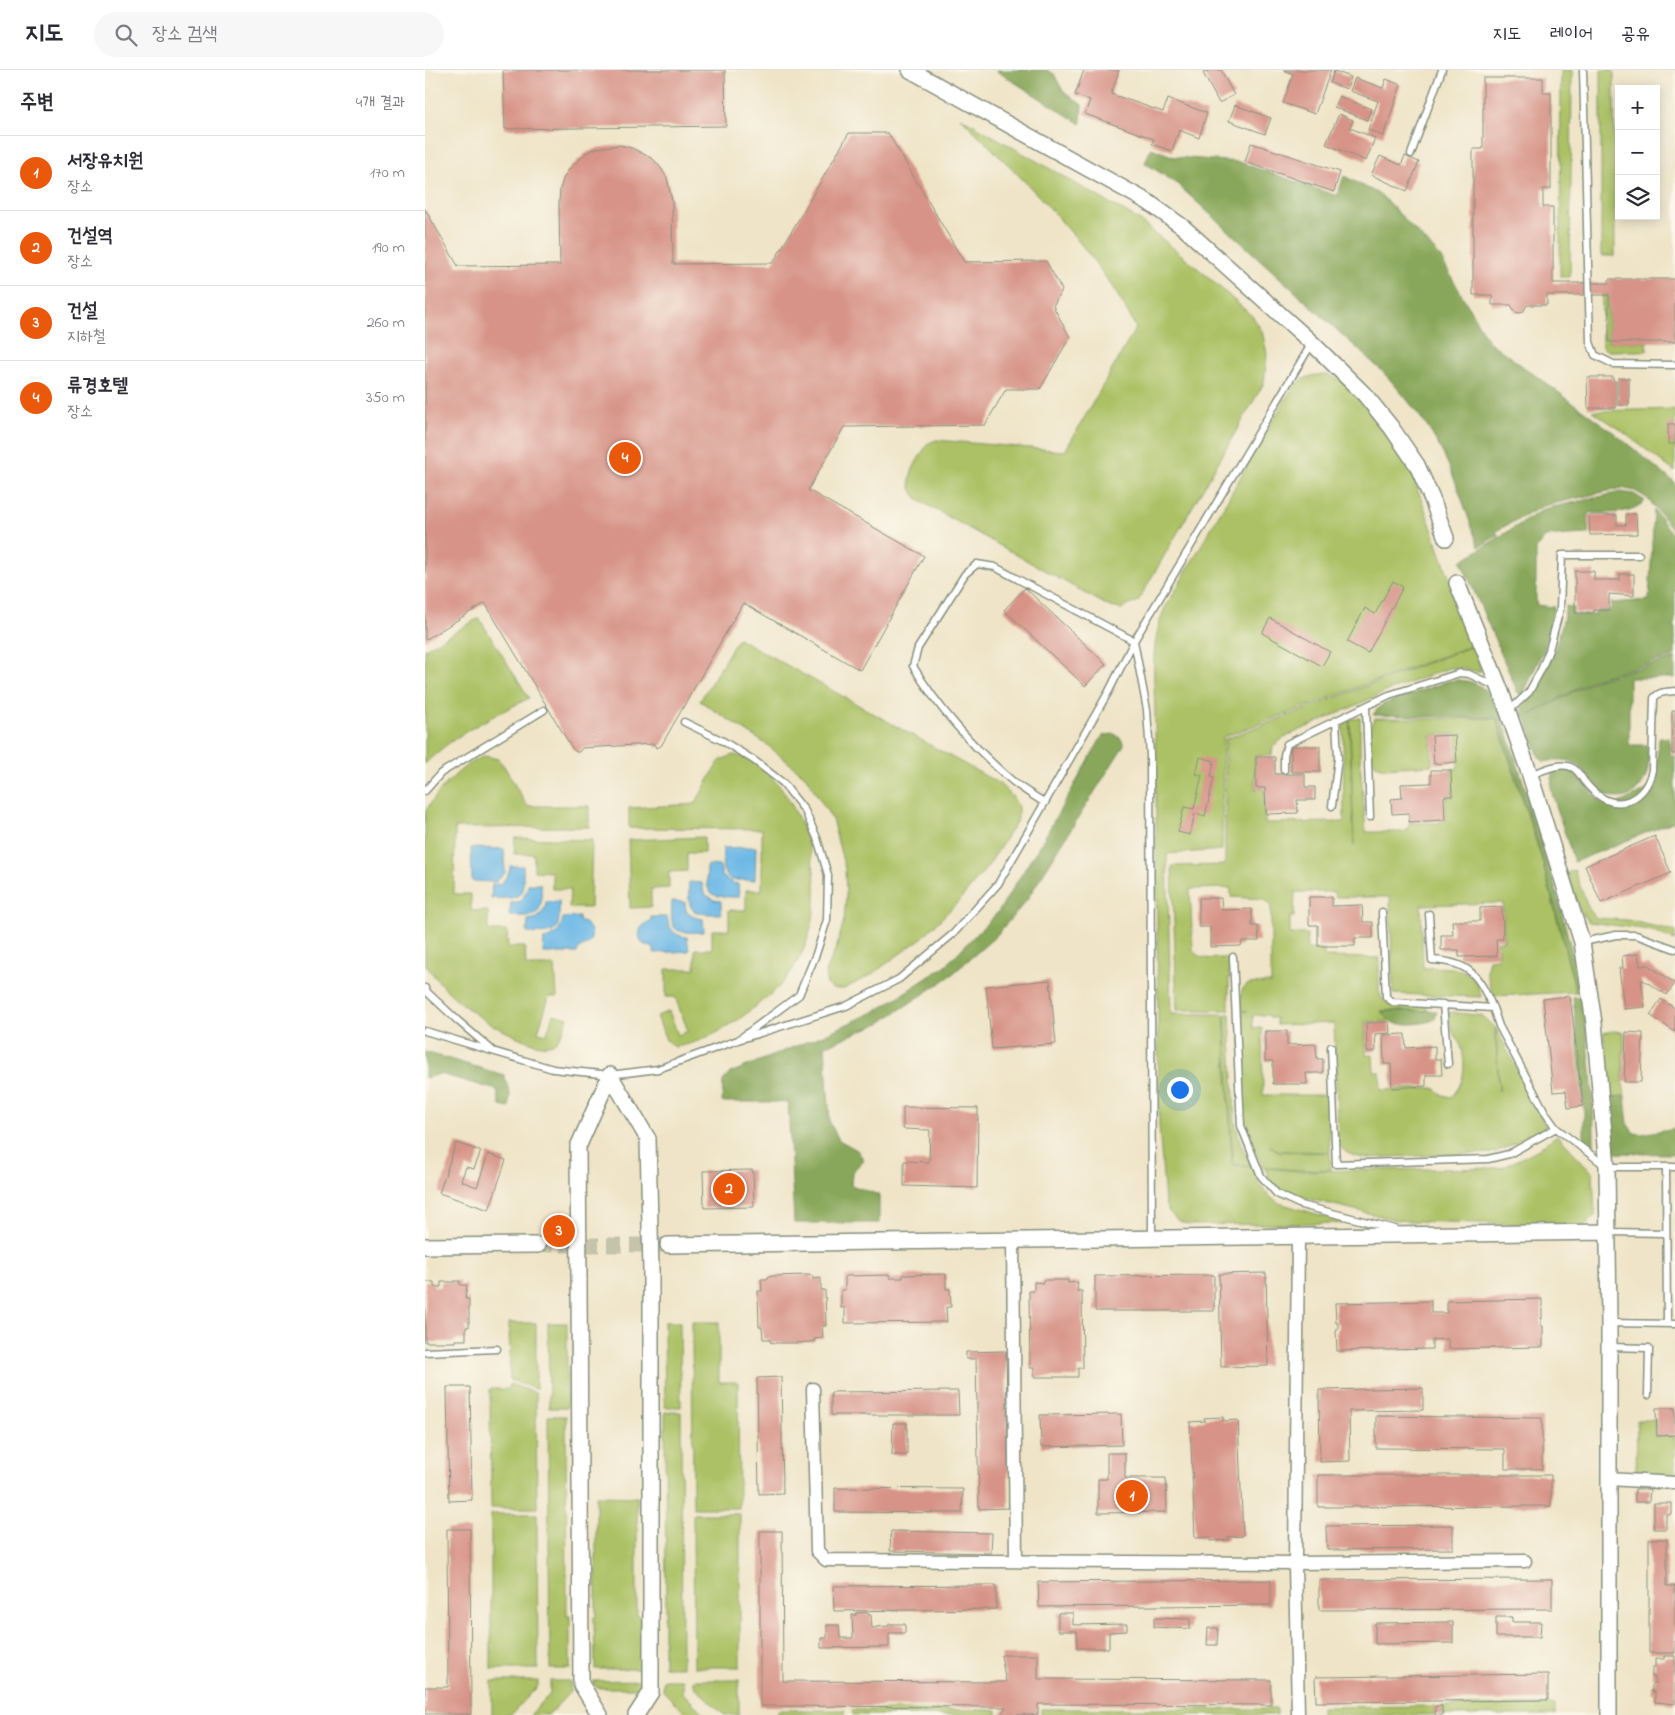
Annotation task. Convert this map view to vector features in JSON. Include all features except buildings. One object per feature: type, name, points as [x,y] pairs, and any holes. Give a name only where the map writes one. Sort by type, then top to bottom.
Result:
[{"type":"street","points":[[910,70],[1148,202],[1183,226],[1312,342],[1365,395],[1391,427],[1417,465],[1433,499],[1446,538]]},
{"type":"street","points":[[1457,583],[1500,689],[1531,775],[1582,942],[1594,1023],[1607,1167],[1609,1715]]},
{"type":"street","points":[[610,1075],[647,1139],[651,1271],[651,1692],[636,1715]]},
{"type":"street","points":[[600,1715],[581,1684],[578,1147],[610,1075]]},
{"type":"street","points":[[668,1245],[1608,1232]]},
{"type":"street","points":[[1298,1715],[1295,1563],[1299,1236]]},
{"type":"street","points":[[1013,1240],[1016,1561]]},
{"type":"street","points":[[425,1246],[538,1245]]},
{"type":"street","points":[[813,1389],[817,1551],[826,1560],[1295,1563],[1525,1561]]},
{"type":"street","points":[[1609,1479],[1675,1483]]},
{"type":"lane","points":[[1411,154],[1442,70]]},
{"type":"lane","points":[[1583,70],[1590,342],[1595,356],[1613,364],[1675,365]]},
{"type":"lane","points":[[425,1031],[553,1069],[610,1075],[658,1069],[738,1040],[846,1006],[899,979],[953,934],[999,884],[1109,691],[1134,641],[1312,342]]},
{"type":"lane","points":[[1508,712],[1523,700],[1529,692],[1549,650],[1560,609],[1562,555],[1639,555]]},
{"type":"lane","points":[[1045,803],[1011,780],[966,736],[913,666],[918,648],[965,574],[977,564],[995,567],[1134,641]]},
{"type":"lane","points":[[1134,641],[1147,710],[1150,755],[1152,1238]]},
{"type":"lane","points":[[1285,770],[1284,755],[1287,744],[1389,696],[1460,674],[1469,674],[1500,689]]},
{"type":"lane","points":[[1531,775],[1562,765],[1570,766],[1575,769],[1598,795],[1607,800],[1616,802],[1632,799],[1645,788],[1652,770],[1654,698],[1657,694],[1663,692],[1675,692]]},
{"type":"lane","points":[[1366,707],[1370,817]]},
{"type":"lane","points":[[425,791],[441,773],[544,710]]},
{"type":"lane","points":[[1332,806],[1338,758],[1336,721]]},
{"type":"lane","points":[[684,722],[723,741],[755,760],[783,783],[805,811],[817,838],[828,875],[827,920],[816,954],[799,995],[738,1040]]},
{"type":"lane","points":[[1382,912],[1386,997],[1393,1002],[1493,1008]]},
{"type":"lane","points":[[1429,914],[1433,960],[1446,960],[1459,964],[1475,974],[1546,1114],[1556,1128],[1607,1167],[1675,1167]]},
{"type":"lane","points":[[1582,942],[1616,935],[1636,936],[1675,949]]},
{"type":"lane","points":[[1233,957],[1241,1126],[1261,1176],[1277,1194],[1301,1205],[1418,1235]]},
{"type":"lane","points":[[425,988],[457,1020],[494,1052]]},
{"type":"lane","points":[[1443,1004],[1448,1064]]},
{"type":"lane","points":[[1331,1047],[1336,1164],[1488,1159],[1509,1154],[1556,1128]]},
{"type":"lane","points":[[1665,1167],[1667,1324]]},
{"type":"lane","points":[[1608,1232],[1665,1233]]},
{"type":"lane","points":[[1609,1323],[1675,1324]]},
{"type":"lane","points":[[1608,1347],[1649,1348],[1648,1395]]},
{"type":"lane","points":[[425,1352],[497,1349]]},
{"type":"green space","points":[[995,70],[1047,70],[1054,74],[1063,91],[1082,105],[1081,124]]},
{"type":"green space","points":[[1561,70],[1572,70],[1570,277],[1560,277]]},
{"type":"green space","points":[[1601,70],[1613,70],[1614,73],[1615,256],[1601,256]]},
{"type":"green space","points":[[960,117],[1139,220],[1253,317],[1262,331],[1267,354],[1264,383],[1138,601],[1121,609],[1110,607],[920,501],[911,487],[911,473],[914,466],[927,444],[936,440],[1065,451],[1136,328],[1095,262],[1059,218]]},
{"type":"green space","points":[[1151,148],[1175,157],[1239,162],[1337,196],[1344,176],[1381,195],[1439,255],[1488,341],[1613,432],[1675,483],[1675,532],[1647,498],[1635,491],[1621,488],[1543,506],[1496,531],[1498,535],[1479,547],[1445,458],[1427,426],[1406,398],[1383,372],[1176,183],[1145,163]]},
{"type":"green space","points":[[1602,295],[1608,295],[1608,342],[1647,342],[1647,351],[1608,351],[1602,347]]},
{"type":"green space","points":[[1317,375],[1328,375],[1339,379],[1361,399],[1410,467],[1473,645],[1223,737],[1222,850],[1167,854],[1171,1014],[1224,1014],[1232,1165],[1251,1167],[1265,1192],[1279,1203],[1342,1223],[1189,1225],[1174,1217],[1165,1203],[1159,1125],[1155,648],[1164,610],[1286,398],[1299,382]]},
{"type":"green space","points":[[1675,409],[1675,472],[1618,428],[1592,411]]},
{"type":"green space","points":[[1621,492],[1634,494],[1645,501],[1639,506],[1625,511],[1588,513],[1588,534],[1549,536],[1544,538],[1536,549],[1536,605],[1554,607],[1544,649],[1525,690],[1522,695],[1518,693],[1461,561],[1544,509]]},
{"type":"green space","points":[[1654,510],[1675,537],[1675,656],[1594,679],[1530,715],[1595,680],[1675,658],[1675,678],[1629,678],[1629,745],[1647,745],[1648,768],[1645,779],[1638,789],[1626,797],[1619,798],[1600,791],[1589,780],[1580,766],[1571,761],[1556,760],[1544,762],[1539,757],[1522,708],[1545,673],[1560,634],[1566,606],[1573,608],[1573,615],[1595,615],[1596,611],[1611,611],[1611,603],[1649,600]]},
{"type":"green space","points":[[479,618],[529,698],[487,719],[461,735],[436,753],[425,764],[425,649]]},
{"type":"green space","points":[[738,638],[1000,784],[1012,796],[1018,806],[1018,819],[988,866],[959,901],[923,937],[871,975],[844,989],[833,989],[827,985],[825,972],[837,946],[844,920],[846,897],[845,869],[832,819],[806,777],[766,744],[700,701]]},
{"type":"green space","points":[[1473,646],[1481,670],[1479,672],[1463,668],[1449,668],[1388,691],[1287,736],[1273,746],[1272,755],[1255,756],[1255,789],[1264,789],[1265,823],[1344,822],[1343,726],[1349,718],[1354,846],[1350,719],[1360,718],[1360,761],[1366,832],[1404,832],[1408,828],[1409,823],[1439,823],[1446,821],[1446,798],[1453,797],[1452,769],[1458,768],[1457,734],[1431,735],[1432,765],[1384,768],[1376,765],[1371,758],[1370,727],[1375,718],[1496,719],[1541,857],[1576,992],[1493,996],[1487,968],[1489,959],[1498,958],[1498,941],[1504,940],[1503,903],[1421,905],[1423,968],[1451,968],[1467,973],[1478,986],[1481,997],[1393,994],[1390,897],[1335,897],[1334,892],[1295,892],[1294,917],[1290,917],[1290,934],[1307,934],[1307,949],[1324,950],[1324,957],[1379,958],[1379,992],[1384,1001],[1394,1005],[1427,1006],[1427,1011],[1381,1011],[1391,1021],[1365,1022],[1366,1055],[1373,1055],[1374,1072],[1380,1072],[1381,1090],[1434,1088],[1443,1095],[1451,1097],[1459,1087],[1464,1063],[1462,1048],[1453,1031],[1448,1014],[1450,1012],[1483,1016],[1495,1027],[1499,1091],[1496,1028],[1546,1127],[1492,1153],[1362,1158],[1351,1154],[1344,1151],[1338,1141],[1334,1023],[1277,1025],[1276,1018],[1270,1018],[1269,1015],[1253,1015],[1253,1028],[1262,1028],[1263,1095],[1328,1095],[1330,1152],[1278,1151],[1330,1153],[1331,1169],[1299,1170],[1263,1167],[1244,1126],[1240,1014],[1243,1014],[1243,1011],[1247,1011],[1241,1010],[1241,993],[1249,984],[1271,983],[1271,905],[1263,899],[1231,897],[1231,888],[1190,889],[1193,950],[1200,957],[1229,958],[1229,1010],[1177,1010],[1172,866],[1225,865],[1225,739]]},
{"type":"green space","points":[[1457,680],[1475,684],[1488,692],[1497,706],[1504,723],[1547,856],[1579,979],[1580,992],[1576,992],[1542,857],[1497,718],[1373,715],[1384,704],[1448,681]]},
{"type":"green space","points":[[1115,734],[1124,745],[1026,901],[996,936],[949,977],[880,1023],[825,1046],[830,1123],[839,1140],[857,1150],[864,1160],[852,1172],[851,1185],[879,1195],[879,1223],[794,1223],[788,1102],[722,1102],[723,1081],[730,1073],[878,1010],[945,966],[998,912],[1043,840],[1103,735]]},
{"type":"green space","points":[[1669,737],[1670,755],[1675,756],[1675,821],[1574,862],[1551,790],[1552,773],[1565,769],[1570,770],[1575,773],[1597,798],[1615,805],[1647,790],[1652,783],[1656,770],[1659,738]]},
{"type":"green space","points":[[733,755],[749,760],[771,777],[791,803],[798,817],[810,850],[814,868],[815,906],[812,924],[799,960],[776,990],[726,1028],[706,1038],[675,1047],[666,1040],[657,1016],[669,1011],[678,1035],[688,1031],[675,997],[666,997],[666,969],[695,969],[695,949],[712,949],[712,930],[729,930],[729,910],[746,910],[746,890],[762,890],[762,829],[629,828],[629,808],[695,804],[718,763]]},
{"type":"green space","points":[[486,756],[498,759],[504,766],[527,806],[589,806],[589,827],[455,828],[454,894],[471,894],[471,911],[488,911],[488,931],[507,931],[508,947],[525,947],[526,966],[555,966],[557,997],[549,997],[538,1032],[547,1034],[553,1014],[568,1018],[558,1040],[548,1045],[522,1039],[481,1017],[456,999],[434,976],[425,963],[425,812],[451,779],[468,764]]},
{"type":"green space","points":[[704,837],[704,853],[687,853],[687,871],[669,872],[669,888],[651,889],[651,907],[630,908],[628,840]]},
{"type":"green space","points":[[515,838],[592,840],[590,908],[569,908],[570,889],[552,889],[552,872],[534,871],[534,854],[514,854]]},
{"type":"green space","points":[[1574,870],[1589,909],[1596,918],[1627,920],[1675,931],[1675,940],[1650,930],[1589,922],[1581,912],[1567,873]]},
{"type":"green space","points":[[1581,996],[1591,1071],[1594,1146],[1590,1146],[1584,1140],[1584,1106],[1573,997]]},
{"type":"green space","points":[[1381,1011],[1437,1011],[1435,1019],[1432,1021],[1407,1024],[1392,1022]]},
{"type":"green space","points":[[1225,1014],[1230,1014],[1235,1122],[1240,1141],[1250,1165],[1233,1164]]},
{"type":"green space","points":[[1613,1031],[1624,1032],[1623,1083],[1625,1096],[1612,1097],[1603,1033]]},
{"type":"green space","points":[[425,1052],[504,1075],[510,1094],[509,1108],[500,1106],[497,1090],[440,1074],[425,1078]]},
{"type":"green space","points":[[1625,1096],[1628,1125],[1634,1133],[1642,1134],[1675,1128],[1675,1154],[1615,1153],[1612,1097]]},
{"type":"green space","points":[[1557,1135],[1593,1173],[1595,1216],[1584,1226],[1397,1220],[1288,1194],[1273,1184],[1265,1168],[1298,1171],[1501,1168],[1537,1150]]},
{"type":"green space","points":[[664,1322],[680,1322],[681,1407],[665,1407]]},
{"type":"green space","points":[[692,1322],[719,1322],[719,1382],[738,1382],[739,1508],[693,1508]]},
{"type":"green space","points":[[509,1323],[536,1323],[536,1389],[510,1380]]},
{"type":"green space","points":[[548,1323],[567,1323],[567,1408],[549,1408]]},
{"type":"green space","points":[[510,1384],[536,1393],[537,1508],[491,1508],[490,1389],[509,1389]]},
{"type":"green space","points":[[665,1412],[681,1412],[682,1667],[664,1667],[664,1616],[666,1615]]},
{"type":"green space","points":[[548,1416],[566,1416],[567,1616],[570,1616],[570,1669],[550,1669]]},
{"type":"green space","points":[[1637,1420],[1655,1420],[1655,1436],[1675,1437],[1675,1476],[1636,1473]]},
{"type":"green space","points":[[596,1496],[637,1497],[637,1616],[640,1616],[641,1669],[595,1669]]},
{"type":"green space","points":[[491,1514],[537,1514],[538,1669],[491,1669]]},
{"type":"green space","points":[[693,1514],[740,1514],[740,1667],[694,1667]]},
{"type":"green space","points":[[641,1680],[636,1688],[597,1688],[593,1683],[593,1681]]},
{"type":"green space","points":[[663,1680],[683,1680],[683,1693],[705,1715],[687,1715],[663,1691]]},
{"type":"green space","points":[[694,1680],[739,1680],[739,1715],[724,1715],[694,1686]]},
{"type":"green space","points":[[492,1681],[538,1681],[538,1686],[511,1715],[492,1715]]},
{"type":"green space","points":[[550,1681],[570,1681],[570,1692],[548,1715],[530,1715],[550,1694]]},
{"type":"green space","points":[[1555,1705],[1555,1715],[1442,1715],[1442,1706]]},
{"type":"green space","points":[[1435,1706],[1435,1715],[1321,1715],[1321,1707]]},
{"type":"green space","points":[[1041,1709],[1277,1709],[1277,1715],[1041,1715]]},
{"type":"green space","points":[[778,1710],[845,1710],[845,1715],[778,1715]]},
{"type":"green space","points":[[852,1710],[997,1710],[997,1715],[853,1715]]},
{"type":"water","points":[[756,847],[755,880],[731,880],[723,869],[723,848]]},
{"type":"water","points":[[471,848],[504,849],[505,873],[495,882],[472,881]]},
{"type":"water","points":[[707,865],[720,866],[722,876],[732,883],[738,884],[739,897],[721,896],[711,893],[707,884]]},
{"type":"water","points":[[510,866],[523,866],[522,890],[515,897],[491,898],[492,885],[502,883],[509,873]]},
{"type":"water","points":[[689,882],[702,883],[704,893],[714,900],[721,901],[721,914],[703,914],[693,910],[689,901]]},
{"type":"water","points":[[528,884],[541,884],[540,908],[537,912],[528,916],[509,916],[511,903],[520,901],[527,891]]},
{"type":"water","points":[[559,901],[559,919],[555,929],[546,933],[527,933],[528,920],[538,918],[545,908],[546,902]]},
{"type":"water","points":[[672,901],[685,902],[686,911],[697,918],[703,919],[704,932],[686,932],[676,929],[672,919]]},
{"type":"water","points":[[579,917],[579,921],[583,922],[591,930],[588,944],[578,949],[577,953],[543,953],[544,939],[557,932],[563,918]]},
{"type":"water","points":[[651,917],[667,917],[669,925],[675,933],[687,937],[689,951],[654,953],[654,948],[643,944],[639,934],[641,928],[651,921]]},
{"type":"tunnel","points":[[538,1245],[668,1245]]},
{"type":"place","name":"류경호텔","points":[[625,458]]},
{"type":"place","name":"건설역","points":[[729,1189]]},
{"type":"place","name":"건설","points":[[559,1231]]},
{"type":"place","name":"서장유치원","points":[[1132,1496]]}]
